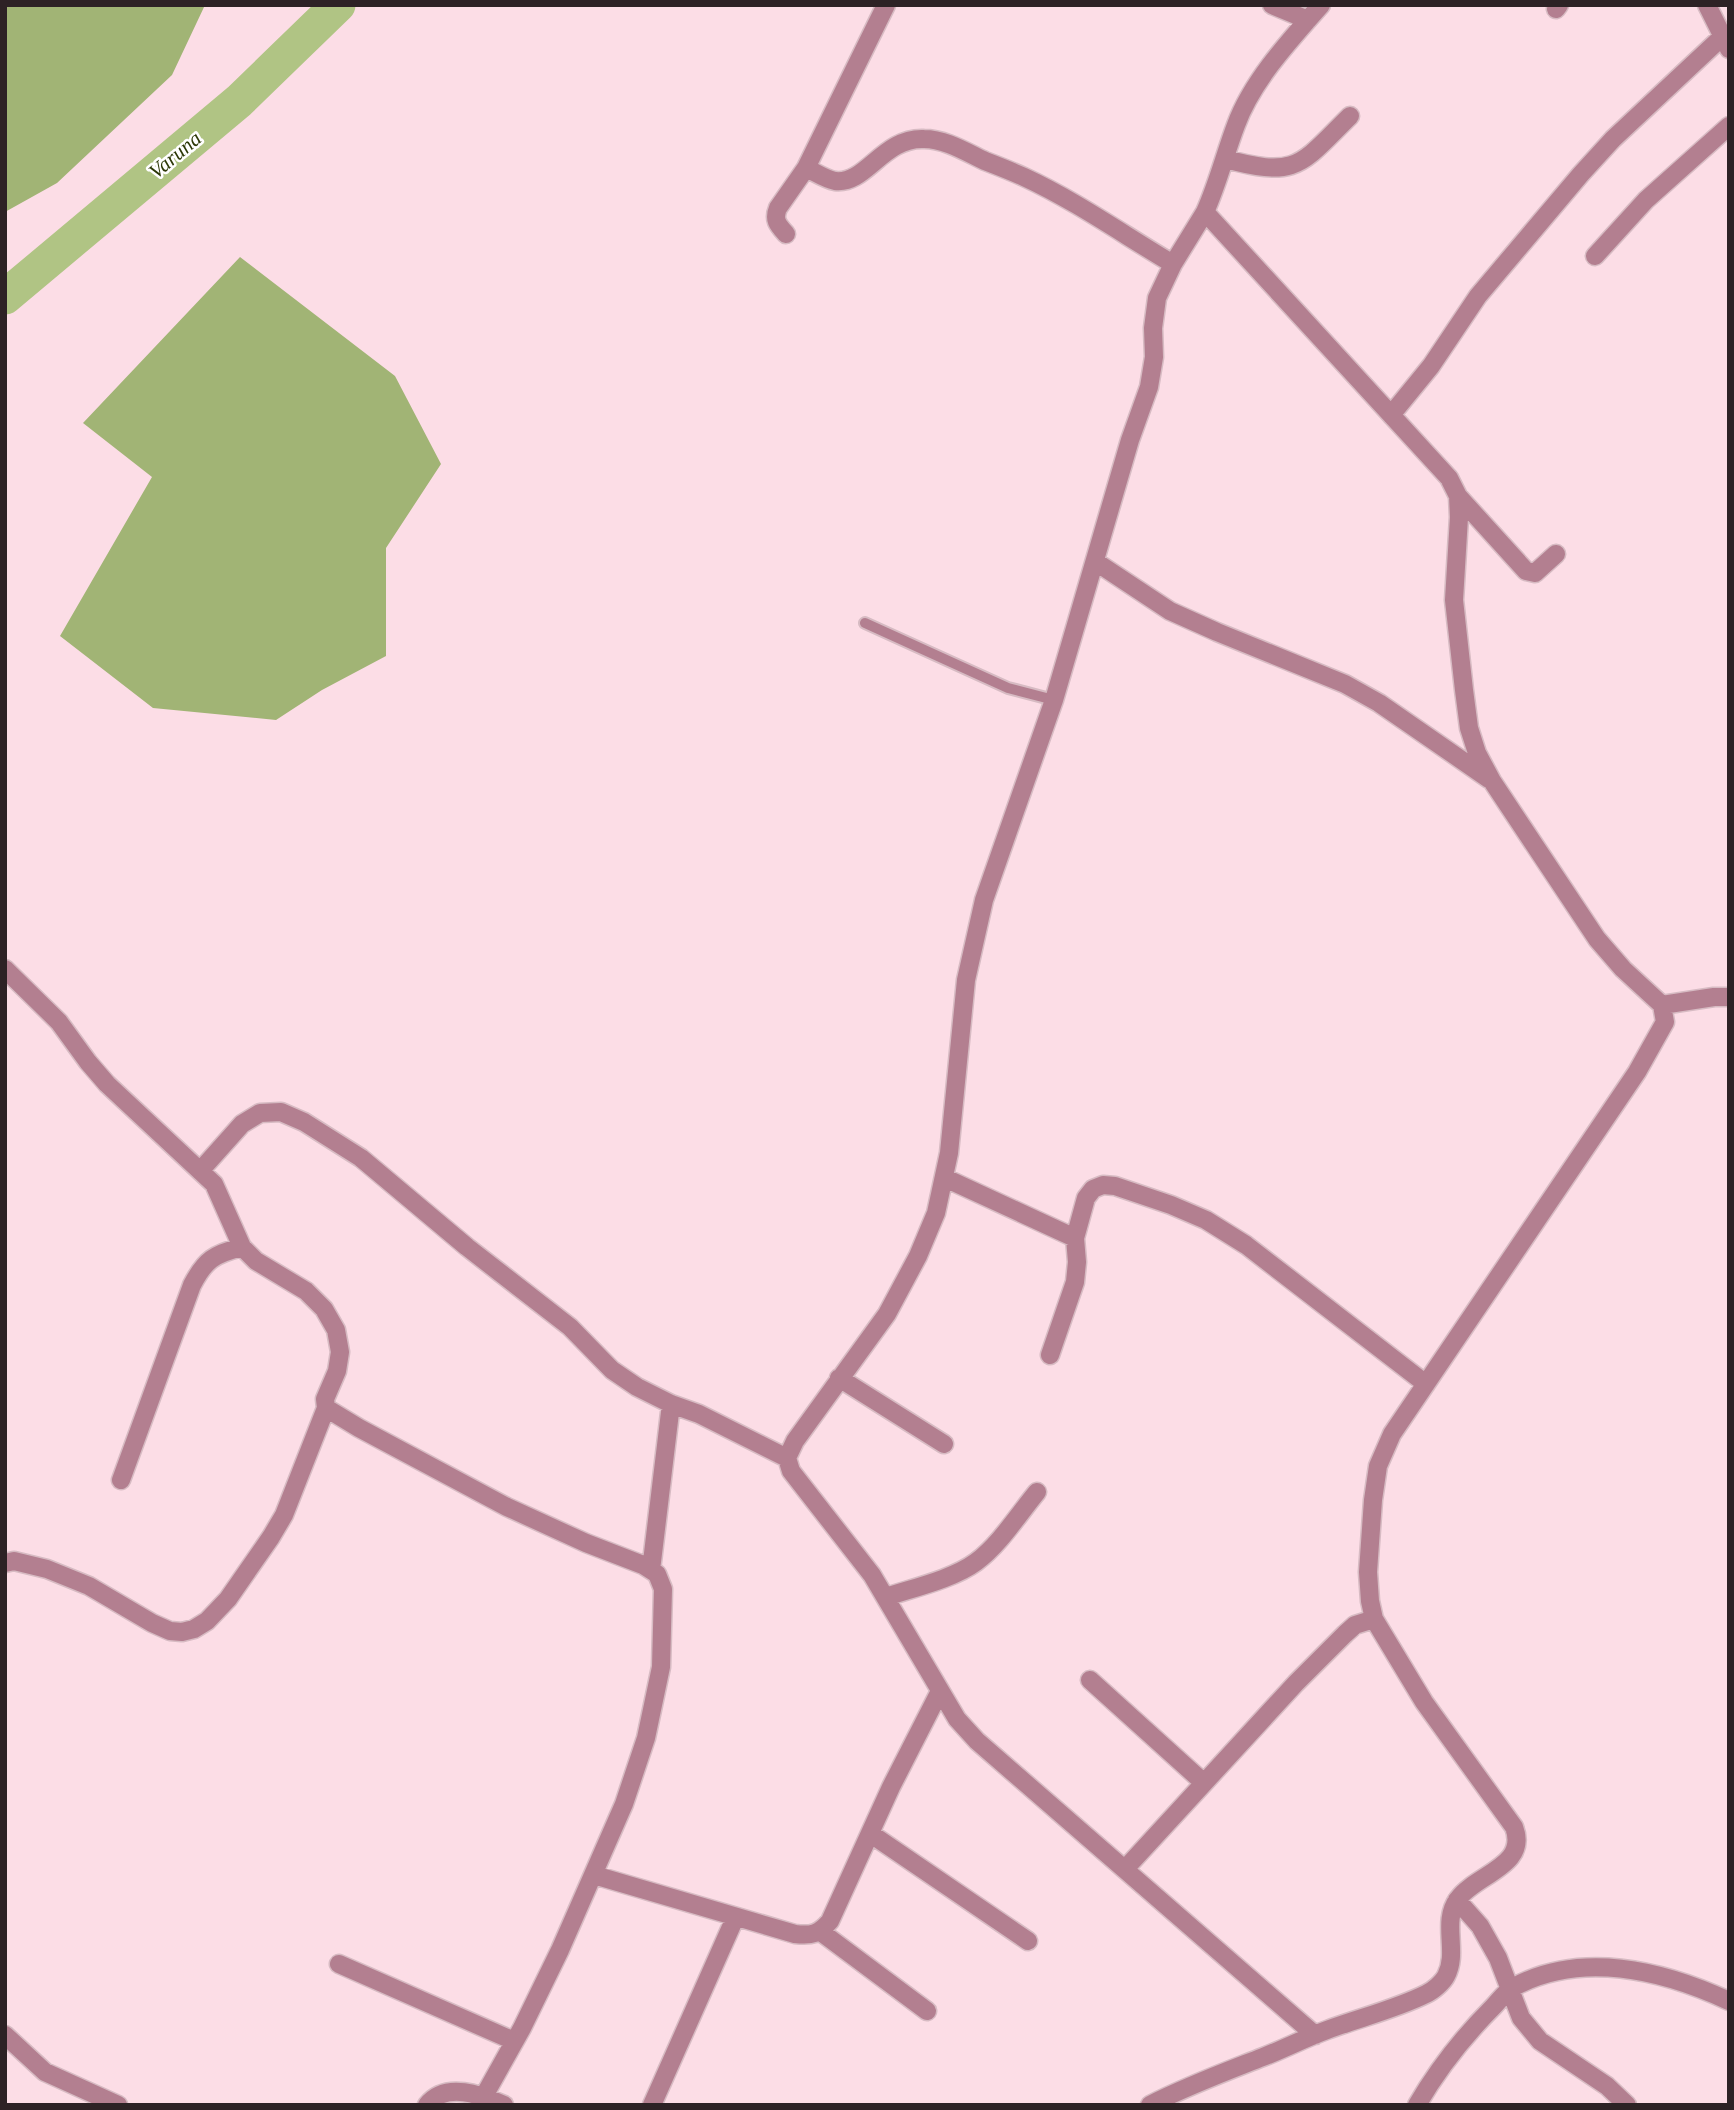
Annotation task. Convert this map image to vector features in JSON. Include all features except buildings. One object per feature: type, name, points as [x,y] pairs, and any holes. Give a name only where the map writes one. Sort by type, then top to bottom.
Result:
[{"type":"street","points":[[786,234],[777,224],[775,216],[806,168],[886,5]]},
{"type":"street","points":[[1272,5],[1308,20]]},
{"type":"street","points":[[1315,2035],[977,1741],[957,1719],[872,1575],[791,1471],[787,1458],[795,1441],[887,1314],[918,1256],[936,1213],[949,1153],[966,981],[984,900],[1055,699],[1130,440],[1149,387],[1154,357],[1153,328],[1157,298],[1173,264],[1205,212],[1226,159],[1236,123],[1284,46],[1321,5]]},
{"type":"street","points":[[1391,415],[1432,366],[1478,296],[1581,174],[1613,139],[1726,43],[1707,5]]},
{"type":"street","points":[[1226,159],[1257,167],[1293,167],[1311,154],[1350,116]]},
{"type":"street","points":[[1595,256],[1646,200],[1729,126]]},
{"type":"street","points":[[806,168],[827,179],[849,180],[865,171],[886,150],[906,140],[926,139],[950,145],[1036,183],[1173,264]]},
{"type":"street","points":[[1205,212],[1449,478],[1458,496],[1526,571],[1535,573],[1556,554]]},
{"type":"street","points":[[1150,2105],[1191,2084],[1428,1993],[1446,1978],[1453,1953],[1450,1918],[1457,1900],[1511,1859],[1517,1850],[1514,1827],[1424,1702],[1374,1619],[1368,1572],[1378,1466],[1392,1434],[1637,1072],[1665,1022],[1662,1005],[1623,970],[1597,939],[1492,781],[1477,753],[1469,728],[1454,600],[1458,496]]},
{"type":"street","points":[[1096,562],[1170,611],[1345,684],[1492,781]]},
{"type":"street","points":[[5,969],[60,1022],[107,1084],[214,1184],[242,1247],[256,1261],[306,1291],[324,1309],[336,1330],[340,1352],[337,1371],[326,1399],[326,1408],[284,1515],[228,1599],[207,1621],[194,1629],[170,1632],[89,1586],[47,1569],[14,1561],[5,1563]]},
{"type":"street","points":[[1662,1005],[1729,997]]},
{"type":"street","points":[[200,1171],[242,1124],[260,1113],[281,1112],[304,1122],[360,1158],[467,1247],[570,1327],[612,1370],[637,1387],[671,1404],[699,1413],[787,1458]]},
{"type":"street","points":[[945,1178],[1075,1238]]},
{"type":"street","points":[[1050,1355],[1075,1282],[1075,1238],[1086,1198],[1093,1189],[1103,1185],[1115,1186],[1171,1205],[1206,1220],[1245,1245],[1426,1384]]},
{"type":"street","points":[[121,1480],[192,1285],[211,1258],[221,1252],[242,1247]]},
{"type":"street","points":[[839,1378],[944,1444]]},
{"type":"street","points":[[651,1570],[671,1404]]},
{"type":"street","points":[[326,1408],[508,1507],[586,1543],[643,1565],[657,1574],[663,1590],[661,1667],[646,1738],[624,1804],[594,1875],[514,2041],[484,2096]]},
{"type":"street","points":[[886,1597],[956,1573],[976,1562],[999,1539],[1037,1492]]},
{"type":"street","points":[[1125,1869],[1345,1634],[1355,1625],[1374,1619]]},
{"type":"street","points":[[1090,1680],[1204,1783]]},
{"type":"street","points":[[594,1875],[795,1934],[808,1936],[821,1932],[830,1921],[891,1787],[940,1691]]},
{"type":"street","points":[[870,1834],[1028,1941]]},
{"type":"street","points":[[1457,1900],[1480,1926],[1499,1958],[1521,2018],[1540,2042],[1607,2086],[1627,2105]]},
{"type":"street","points":[[652,2105],[735,1918]]},
{"type":"street","points":[[821,1932],[928,2011]]},
{"type":"street","points":[[339,1965],[514,2041]]},
{"type":"street","points":[[1417,2105],[1430,2083],[1471,2031],[1510,1989],[1555,1970],[1634,1969],[1677,1980],[1729,2001]]},
{"type":"street","points":[[5,2035],[45,2072],[118,2105]]},
{"type":"street","points":[[427,2105],[431,2099],[446,2092],[484,2096],[503,2105]]},
{"type":"lane","points":[[865,623],[1008,688],[1055,699]]},
{"type":"green space","points":[[5,5],[205,5],[172,75],[57,183],[5,212]]},
{"type":"green space","points":[[240,257],[395,376],[441,464],[386,548],[386,656],[322,690],[276,720],[153,708],[60,636],[152,477],[83,423]]},
{"type":"waterway","name":"Varuna","points":[[5,297],[239,101],[338,5]]}]
